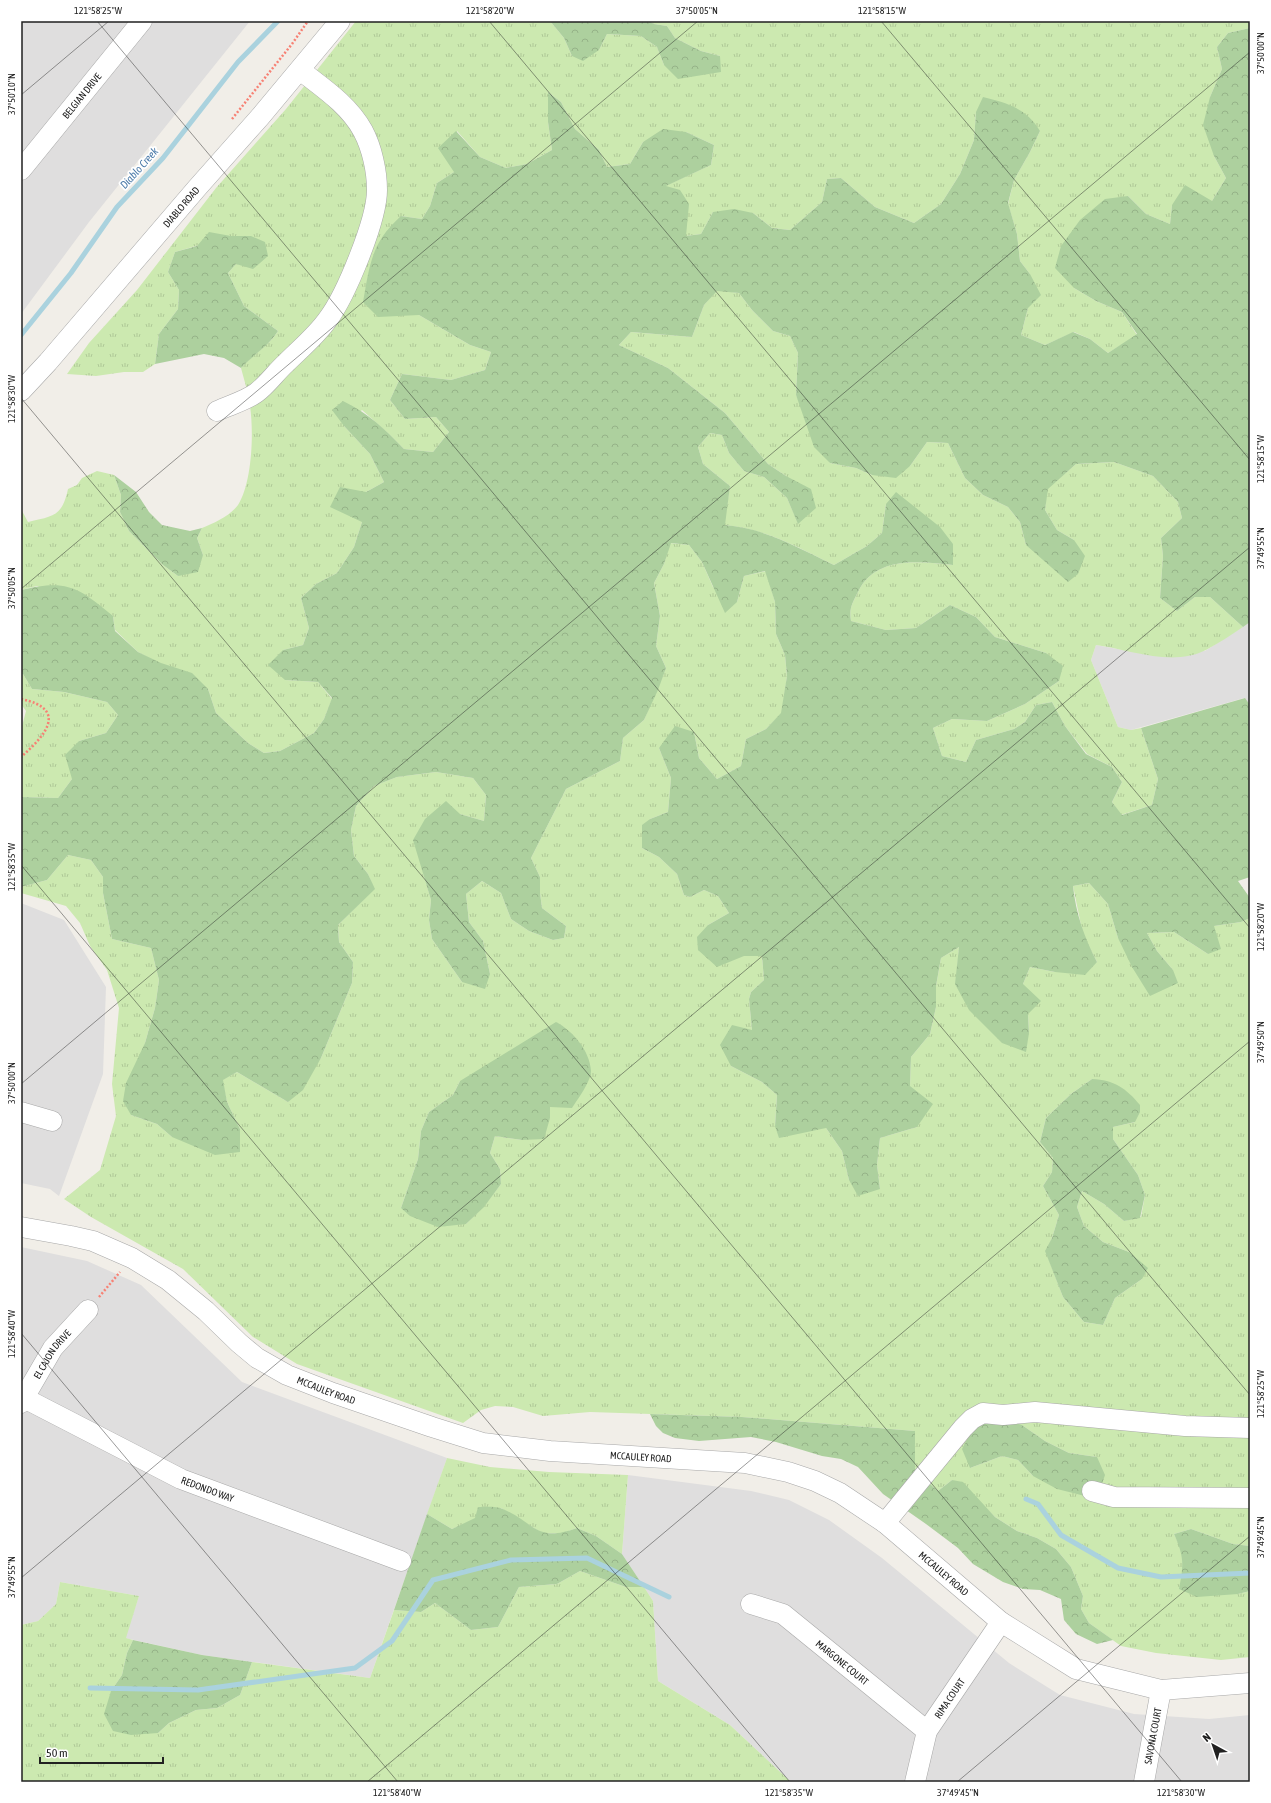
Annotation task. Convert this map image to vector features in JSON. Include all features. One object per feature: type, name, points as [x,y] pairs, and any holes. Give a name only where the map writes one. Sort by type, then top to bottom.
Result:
[{"type":"street","name":"BELGIAN DRIVE","points":[[21,170],[142,21]]},
{"type":"street","name":"DIABLO ROAD","points":[[21,391],[48,362],[300,70],[340,21]]},
{"type":"street","points":[[217,411],[256,393],[327,321],[340,302],[368,233],[373,213],[377,190],[376,175],[370,148],[363,131],[353,116],[330,94],[300,70]]},
{"type":"street","points":[[21,1112],[52,1121]]},
{"type":"street","name":"MCCAULEY ROAD","points":[[21,1227],[93,1241],[132,1258],[168,1280],[257,1358],[287,1375],[380,1410],[483,1443],[550,1451],[745,1463],[788,1472],[815,1481],[840,1493],[885,1524],[1001,1622],[1076,1669],[1161,1690],[1250,1683]]},
{"type":"street","name":"EL CAJON DRIVE","points":[[22,1400],[53,1348],[88,1310]]},
{"type":"street","name":"REDONDO WAY","points":[[22,1400],[181,1479],[401,1561]]},
{"type":"street","points":[[885,1524],[963,1428],[972,1419],[983,1413],[1003,1415],[1035,1412],[1185,1426],[1250,1428]]},
{"type":"street","points":[[1092,1492],[1114,1497],[1250,1498]]},
{"type":"street","name":"MARGONE COURT","points":[[751,1604],[783,1614],[927,1731]]},
{"type":"street","name":"RIMA COURT","points":[[915,1782],[927,1731],[1001,1622]]},
{"type":"street","name":"SAVONA COURT","points":[[1144,1782],[1161,1690]]},
{"type":"path","points":[[21,700],[41,706],[48,713],[50,722],[46,731],[38,741],[21,757]]},
{"type":"path","points":[[102,1293],[124,1268]]},
{"type":"shaded area","points":[[21,21],[250,21],[89,222],[21,314]]},
{"type":"shaded area","points":[[1250,622],[1250,705],[1244,698],[1131,730],[1118,727],[1091,660],[1096,645],[1123,650],[1205,651]]},
{"type":"shaded area","points":[[21,903],[64,920],[106,987],[103,1074],[59,1196],[50,1189],[21,1183]]},
{"type":"shaded area","points":[[21,1247],[87,1261],[141,1285],[242,1382],[447,1458],[370,1678],[202,1655],[125,1638],[139,1596],[60,1582],[56,1604],[38,1621],[21,1625]]},
{"type":"shaded area","points":[[628,1475],[751,1491],[789,1500],[829,1520],[882,1558],[1009,1663],[1060,1695],[1134,1714],[1209,1719],[1250,1715],[1250,1782],[791,1782],[730,1725],[658,1681],[653,1601],[622,1554]]},
{"type":"green space","points":[[356,21],[550,21],[564,38],[572,56],[599,50],[607,34],[641,36],[657,47],[664,65],[720,56],[701,51],[675,38],[667,26],[654,24],[649,21],[1250,21],[1250,28],[1228,33],[1217,47],[1222,69],[1210,97],[1214,156],[1226,178],[1212,201],[1172,205],[1170,224],[1146,214],[1128,196],[1074,288],[1096,301],[1122,312],[1137,335],[1108,353],[1090,339],[1074,332],[1045,345],[1021,335],[1028,308],[1030,274],[1020,261],[1017,234],[1008,204],[1014,180],[1040,131],[976,112],[974,140],[960,174],[941,204],[914,223],[875,207],[841,178],[827,179],[822,202],[790,230],[772,228],[753,213],[713,212],[701,234],[686,236],[665,186],[711,165],[714,145],[686,132],[643,142],[630,164],[607,167],[599,150],[575,129],[561,102],[548,92],[548,122],[552,150],[527,164],[506,168],[480,157],[457,131],[454,172],[437,183],[430,206],[422,219],[401,216],[405,315],[419,315],[470,345],[491,352],[485,370],[451,380],[402,374],[390,400],[405,419],[436,417],[449,432],[433,452],[404,449],[362,410],[344,426],[370,454],[384,482],[366,492],[362,522],[354,547],[337,573],[316,584],[301,598],[309,628],[303,645],[283,650],[285,680],[318,682],[332,699],[324,719],[314,733],[280,751],[264,753],[248,743],[216,713],[208,689],[138,652],[115,630],[113,616],[37,586],[21,590],[21,509],[28,522],[50,516],[55,514],[63,505],[68,489],[77,485],[82,478],[97,471],[114,475],[121,495],[120,512],[129,531],[163,565],[178,576],[203,555],[197,538],[202,528],[226,516],[238,505],[243,496],[249,471],[252,443],[248,392],[241,368],[270,342],[278,331],[244,306],[228,273],[236,264],[251,236],[231,236],[175,252],[168,272],[179,290],[178,309],[159,334],[155,364],[143,372],[124,372],[96,376],[67,374],[89,343],[137,290],[216,188],[286,109]]},
{"type":"green space","points":[[550,21],[649,21],[654,24],[667,26],[675,38],[701,51],[720,56],[721,72],[678,79],[664,65],[657,47],[641,36],[607,34],[599,50],[583,61],[572,56],[564,38]]},
{"type":"green space","points":[[1250,28],[1250,622],[1243,627],[1210,597],[1195,597],[1177,611],[1160,598],[1163,556],[1161,538],[1182,518],[1178,502],[1153,476],[1114,462],[1076,464],[1048,489],[1045,510],[1057,530],[1074,540],[1085,556],[1078,574],[1068,582],[1026,545],[1020,522],[1008,507],[983,495],[965,478],[948,443],[927,442],[910,466],[896,478],[872,475],[856,468],[830,463],[814,447],[796,395],[798,353],[790,336],[773,331],[752,310],[739,293],[717,291],[704,305],[692,337],[631,332],[619,345],[668,368],[725,413],[768,464],[786,476],[811,489],[816,508],[798,524],[787,498],[764,477],[744,471],[729,453],[722,435],[710,433],[698,447],[703,464],[730,486],[725,525],[767,534],[834,565],[867,546],[882,533],[886,504],[896,492],[940,527],[953,544],[953,565],[912,562],[887,567],[875,572],[866,580],[854,600],[851,609],[851,621],[886,630],[916,628],[950,605],[976,617],[995,637],[1046,653],[1063,666],[1059,681],[1025,704],[987,721],[952,719],[933,728],[942,756],[966,762],[976,740],[1014,729],[1025,722],[1036,705],[1052,702],[1065,726],[1086,754],[1112,767],[1122,782],[1112,802],[1122,815],[1152,805],[1158,779],[1141,728],[1245,698],[1250,705],[1250,877],[1238,881],[1250,898],[1250,918],[1241,922],[1214,926],[1221,949],[1208,954],[1174,932],[1147,933],[1157,951],[1173,970],[1178,983],[1150,996],[1132,967],[1118,938],[1108,904],[1089,883],[1073,886],[1081,925],[1097,962],[1085,975],[1055,972],[1030,967],[1023,984],[1041,1001],[1028,1014],[1029,1033],[1026,1052],[1002,1043],[969,1010],[955,984],[959,947],[941,958],[936,986],[936,1007],[930,1034],[911,1057],[910,1086],[933,1104],[917,1127],[880,1138],[877,1165],[880,1189],[858,1196],[849,1180],[842,1151],[826,1128],[779,1138],[775,1126],[777,1095],[762,1082],[731,1066],[720,1045],[732,1025],[752,1030],[749,999],[751,992],[764,980],[762,956],[744,956],[717,967],[698,950],[697,937],[708,925],[729,913],[718,896],[704,890],[690,897],[684,895],[677,874],[659,857],[642,848],[642,825],[650,819],[668,812],[671,778],[659,748],[675,726],[694,732],[699,758],[717,779],[741,766],[746,739],[766,729],[781,713],[787,676],[785,655],[776,634],[775,602],[765,571],[744,576],[737,602],[725,613],[702,562],[689,545],[671,543],[664,564],[654,583],[660,616],[656,646],[666,668],[658,690],[644,720],[623,738],[620,761],[566,789],[531,858],[540,877],[542,908],[566,926],[564,938],[553,940],[529,931],[511,919],[501,893],[482,881],[466,894],[469,922],[483,941],[490,974],[485,989],[462,982],[432,939],[429,920],[431,900],[413,840],[425,819],[446,801],[460,814],[484,821],[486,795],[473,778],[436,772],[397,777],[374,786],[356,806],[351,830],[354,856],[368,874],[375,889],[338,925],[339,942],[353,962],[352,983],[321,1058],[303,1090],[288,1102],[237,1072],[223,1080],[227,1102],[240,1129],[240,1152],[215,1155],[172,1137],[157,1124],[131,1115],[123,1101],[126,1083],[145,1043],[155,1008],[159,980],[151,948],[112,939],[103,893],[103,877],[91,860],[68,855],[47,880],[21,887],[21,797],[58,798],[72,779],[65,755],[79,741],[106,733],[118,715],[107,702],[64,692],[32,689],[23,674],[21,675],[21,590],[50,585],[61,586],[81,592],[90,598],[113,616],[115,631],[138,652],[161,663],[192,673],[208,689],[216,713],[248,743],[264,753],[280,751],[314,733],[324,719],[332,698],[318,682],[285,680],[268,665],[283,650],[303,645],[309,628],[301,598],[316,584],[337,573],[354,547],[362,522],[330,507],[340,487],[366,492],[384,482],[370,454],[344,426],[332,410],[343,401],[376,422],[404,449],[433,452],[449,432],[436,417],[405,419],[390,400],[402,374],[451,380],[485,370],[491,352],[470,345],[419,315],[378,317],[363,302],[370,265],[373,255],[383,235],[401,216],[422,219],[430,206],[437,183],[454,172],[438,148],[456,131],[480,157],[506,168],[527,164],[552,150],[548,122],[548,92],[561,102],[575,129],[599,150],[607,167],[630,164],[643,142],[663,129],[686,132],[714,145],[711,165],[666,186],[680,190],[689,204],[686,236],[701,234],[713,212],[734,209],[753,213],[772,228],[790,230],[822,202],[827,179],[841,178],[875,207],[914,223],[941,204],[960,174],[974,140],[976,112],[983,97],[1008,104],[1029,117],[1040,131],[1014,180],[1008,203],[1017,234],[1020,261],[1030,274],[1041,295],[1028,308],[1021,335],[1045,345],[1073,332],[1090,339],[1108,353],[1137,334],[1122,312],[1096,301],[1074,288],[1055,268],[1061,246],[1080,220],[1105,199],[1128,196],[1146,214],[1170,224],[1172,205],[1185,185],[1212,201],[1226,178],[1214,156],[1203,125],[1210,97],[1222,69],[1217,47],[1228,33]]},
{"type":"green space","points":[[209,232],[231,236],[251,236],[265,242],[268,256],[253,269],[236,264],[228,273],[244,306],[278,331],[270,342],[241,368],[224,358],[204,354],[155,364],[159,334],[178,309],[179,290],[168,272],[175,252],[197,246]]},
{"type":"green space","points":[[717,290],[739,293],[752,310],[773,331],[790,336],[798,353],[796,395],[830,463],[856,468],[872,475],[910,466],[927,442],[948,443],[965,478],[983,495],[1008,507],[1020,522],[1026,545],[1074,540],[1057,530],[1045,510],[1047,489],[1076,464],[1114,462],[1153,476],[1178,502],[1182,518],[1161,538],[1163,556],[1160,598],[1177,611],[1195,597],[1210,597],[1243,627],[1206,650],[1193,655],[1179,657],[1151,656],[1096,645],[1091,660],[1118,727],[1131,730],[1141,728],[1158,779],[1152,805],[1121,815],[1112,802],[1122,782],[1112,767],[1087,754],[1065,726],[1052,702],[1036,705],[1025,722],[1014,729],[976,740],[966,762],[942,756],[933,728],[952,719],[987,721],[1025,704],[1059,681],[1046,653],[995,637],[976,617],[950,605],[916,628],[886,630],[851,621],[851,609],[854,600],[866,580],[875,572],[887,567],[912,562],[953,565],[886,504],[882,533],[867,546],[834,565],[767,534],[724,525],[730,486],[703,464],[698,447],[710,433],[722,435],[729,453],[744,471],[764,477],[787,498],[798,523],[786,476],[768,464],[725,413],[668,368],[619,345],[631,332],[692,337],[704,305]]},
{"type":"green space","points":[[114,475],[136,492],[149,512],[162,525],[190,531],[202,528],[197,538],[203,555],[198,572],[178,576],[163,565],[129,531],[120,512],[121,495]]},
{"type":"green space","points":[[670,543],[689,545],[702,562],[713,587],[737,602],[744,576],[766,571],[775,602],[776,634],[785,655],[787,676],[782,713],[766,729],[746,739],[741,766],[717,779],[699,758],[694,732],[659,748],[671,778],[668,812],[650,819],[642,848],[659,857],[677,874],[684,895],[690,897],[704,890],[718,896],[729,913],[708,925],[744,956],[762,956],[764,980],[751,992],[749,999],[752,1030],[731,1066],[762,1082],[777,1095],[775,1126],[826,1128],[842,1151],[849,1180],[880,1189],[877,1165],[880,1138],[917,1127],[910,1086],[911,1057],[930,1034],[936,1007],[936,986],[941,958],[959,947],[956,984],[1029,1033],[1028,1014],[1023,984],[1030,967],[1055,972],[1097,962],[1083,935],[1073,886],[1089,883],[1108,904],[1118,938],[1173,970],[1157,951],[1147,933],[1174,932],[1208,954],[1214,926],[1241,922],[1250,918],[1250,1546],[1233,1544],[1191,1529],[1174,1534],[1182,1550],[1183,1570],[1238,1594],[1250,1591],[1250,1657],[1221,1660],[1156,1653],[1121,1646],[1089,1623],[1081,1609],[1083,1596],[1071,1567],[1056,1549],[1037,1538],[1017,1531],[995,1517],[979,1501],[952,1480],[938,1491],[915,1471],[915,1431],[742,1417],[590,1412],[543,1416],[513,1407],[495,1406],[481,1410],[463,1423],[297,1364],[253,1337],[183,1269],[91,1217],[64,1199],[100,1170],[116,1116],[112,1084],[119,1008],[107,970],[90,946],[80,923],[66,906],[21,893],[21,887],[47,880],[68,855],[91,860],[103,877],[103,893],[112,939],[151,948],[159,980],[155,1008],[145,1043],[131,1115],[157,1124],[172,1137],[240,1129],[227,1102],[222,1080],[237,1072],[288,1102],[321,1058],[352,983],[353,962],[339,942],[338,925],[374,889],[368,874],[354,856],[351,830],[356,806],[374,786],[397,777],[436,772],[473,778],[486,795],[484,821],[460,814],[423,872],[431,900],[429,920],[432,939],[462,982],[490,974],[483,941],[469,922],[466,894],[482,881],[501,893],[511,919],[529,931],[553,940],[564,938],[566,926],[542,908],[540,877],[531,858],[566,789],[620,761],[623,738],[644,720],[666,668],[656,646],[660,616],[654,583],[664,564]],"holes":[[[1092,1079],[1135,1122],[1113,1127],[1113,1139],[1138,1175],[1145,1195],[1141,1217],[1124,1221],[1104,1204],[1082,1191],[1077,1207],[1084,1226],[1103,1242],[1129,1252],[1142,1279],[1115,1298],[1103,1325],[1084,1322],[1063,1297],[1046,1252],[1059,1215],[1043,1186],[1052,1172],[1053,1158],[1040,1142],[1046,1118],[1071,1094]],[[460,1081],[550,1107],[550,1118],[522,1140],[495,1136],[490,1153],[500,1169],[501,1184],[484,1206],[466,1224],[401,1208],[418,1159],[421,1131],[429,1112],[453,1095]],[[1022,1425],[1045,1441],[1069,1453],[1097,1457],[1033,1476],[1018,1460],[1002,1456],[970,1468]]]},
{"type":"green space","points":[[23,674],[32,689],[64,692],[107,702],[118,715],[106,733],[79,741],[72,779],[58,798],[21,797],[21,730],[26,711],[21,704],[21,675]]},
{"type":"green space","points":[[556,1022],[580,1042],[588,1056],[590,1064],[591,1071],[589,1080],[572,1108],[550,1107],[550,1118],[544,1139],[522,1140],[495,1136],[490,1153],[500,1169],[501,1184],[484,1207],[466,1224],[438,1227],[410,1216],[401,1208],[418,1159],[421,1131],[429,1112],[453,1095],[460,1081]]},
{"type":"green space","points":[[1092,1079],[1107,1081],[1119,1086],[1130,1094],[1140,1105],[1140,1112],[1135,1122],[1113,1127],[1113,1139],[1138,1175],[1145,1195],[1140,1218],[1124,1221],[1104,1204],[1082,1191],[1077,1207],[1084,1226],[1103,1242],[1129,1252],[1148,1268],[1142,1279],[1115,1298],[1103,1325],[1084,1322],[1063,1297],[1045,1251],[1052,1238],[1059,1215],[1043,1186],[1052,1172],[1053,1158],[1040,1142],[1046,1118],[1071,1094]]},
{"type":"green space","points":[[650,1414],[742,1417],[915,1431],[915,1471],[938,1491],[952,1480],[963,1482],[995,1517],[1017,1531],[1037,1538],[1056,1549],[1071,1567],[1083,1596],[1081,1609],[1089,1623],[1113,1640],[1097,1644],[1076,1634],[1064,1620],[1061,1599],[1040,1590],[1023,1589],[1003,1582],[973,1564],[958,1548],[883,1494],[858,1467],[841,1459],[822,1456],[776,1442],[751,1437],[699,1441],[675,1438],[663,1433],[656,1426]]},
{"type":"green space","points":[[1001,1419],[1022,1425],[1045,1441],[1069,1453],[1097,1457],[1105,1475],[1100,1490],[1085,1496],[1057,1489],[1033,1476],[1018,1460],[1002,1456],[970,1468],[962,1449],[972,1430],[982,1421]]},
{"type":"green space","points":[[447,1458],[490,1467],[549,1472],[628,1475],[622,1554],[596,1536],[577,1528],[563,1533],[542,1533],[501,1508],[452,1529],[427,1514]]},
{"type":"green space","points":[[478,1507],[494,1507],[503,1509],[544,1532],[563,1532],[577,1528],[596,1536],[622,1554],[644,1587],[626,1587],[580,1571],[557,1584],[519,1587],[498,1627],[471,1630],[435,1603],[421,1612],[394,1610],[427,1514],[452,1529],[475,1518]]},
{"type":"green space","points":[[1191,1529],[1233,1544],[1250,1546],[1250,1591],[1238,1594],[1197,1597],[1179,1589],[1182,1573],[1182,1561],[1180,1548],[1174,1534]]},
{"type":"green space","points":[[580,1571],[626,1587],[644,1587],[653,1601],[658,1681],[730,1725],[791,1782],[21,1782],[21,1625],[38,1621],[56,1604],[60,1582],[139,1596],[126,1638],[133,1640],[127,1653],[122,1675],[111,1691],[158,1733],[169,1723],[196,1710],[217,1708],[240,1695],[252,1662],[370,1678],[394,1610],[421,1612],[435,1603],[471,1630],[498,1627],[519,1587],[557,1584]]},
{"type":"green space","points":[[133,1640],[202,1655],[252,1662],[240,1695],[217,1708],[196,1710],[169,1723],[158,1733],[131,1735],[113,1731],[104,1714],[111,1691],[122,1675],[127,1653]]},
{"type":"waterway","name":"Diablo Creek","points":[[21,335],[71,273],[117,207],[163,158],[238,62],[278,21]]},
{"type":"waterway","points":[[1026,1499],[1038,1504],[1061,1535],[1118,1568],[1161,1577],[1250,1573]]},
{"type":"waterway","points":[[90,1688],[198,1690],[355,1668],[392,1641],[433,1580],[511,1560],[587,1558],[669,1597]]}]
